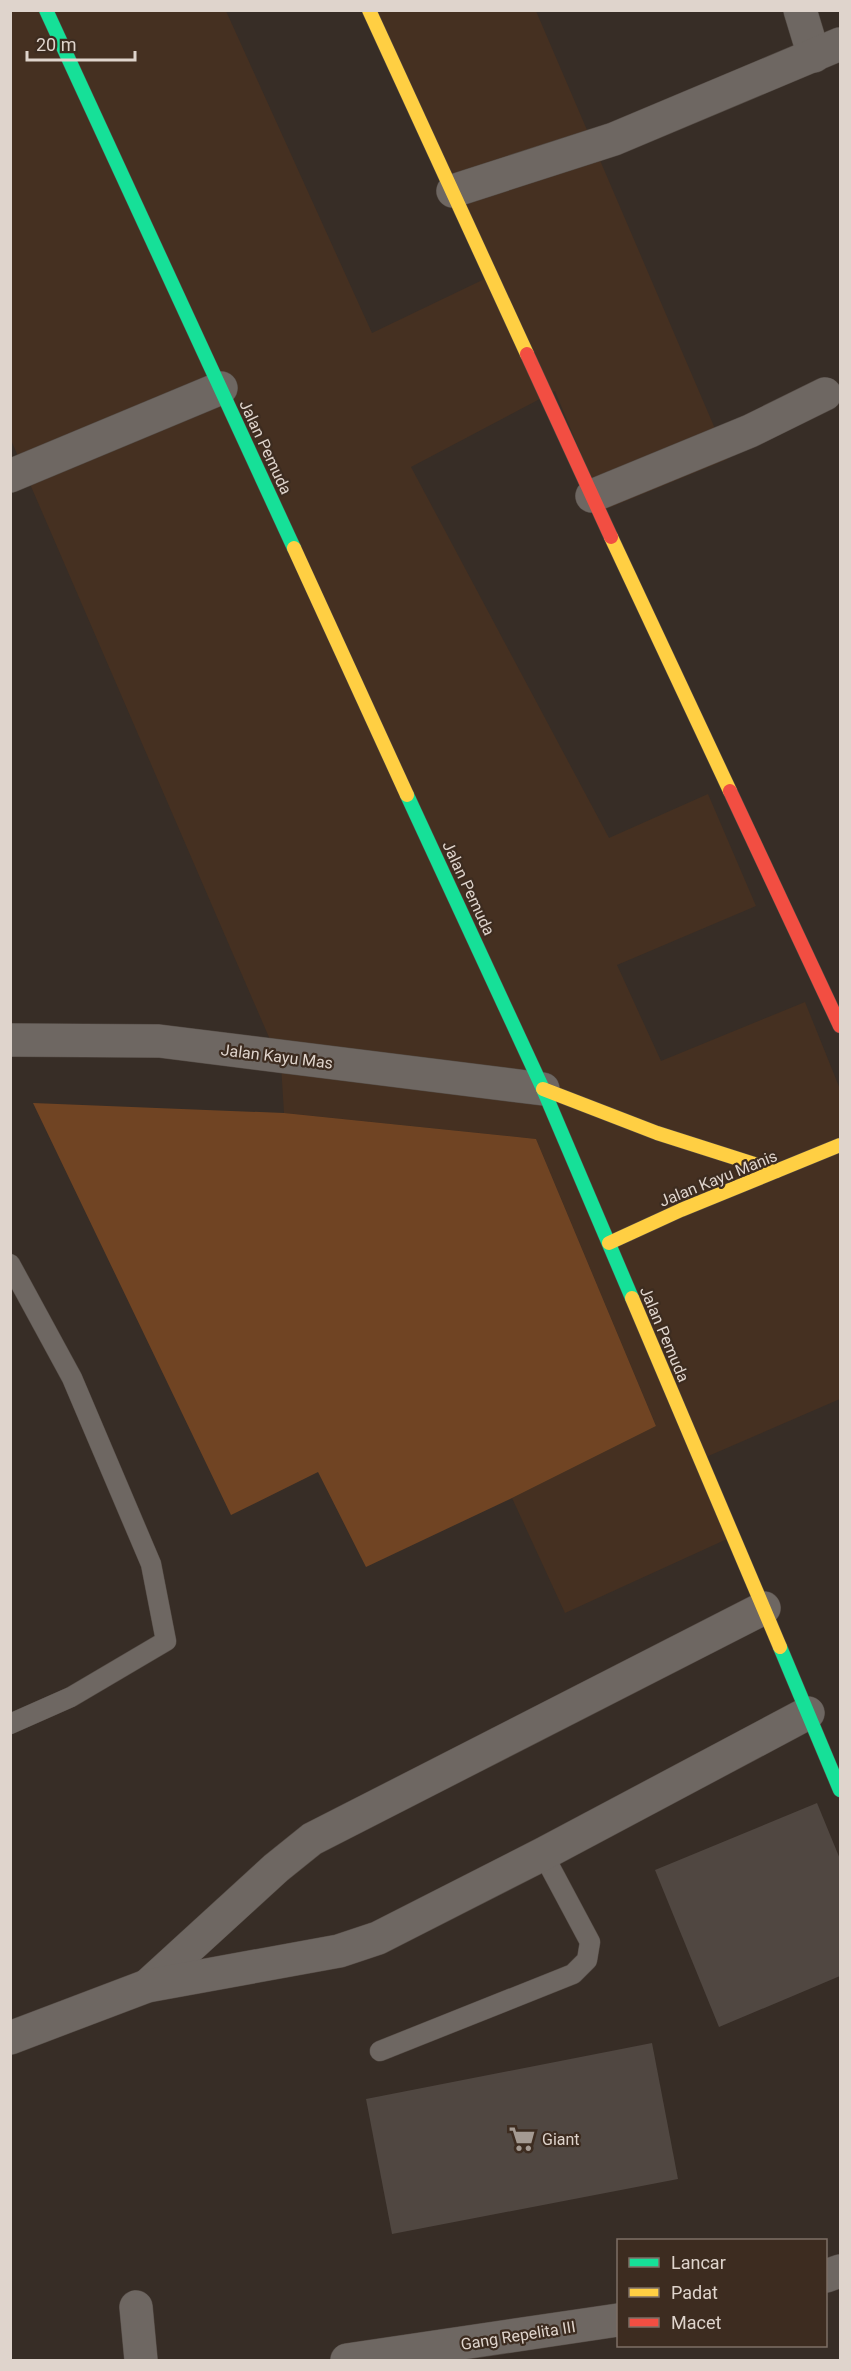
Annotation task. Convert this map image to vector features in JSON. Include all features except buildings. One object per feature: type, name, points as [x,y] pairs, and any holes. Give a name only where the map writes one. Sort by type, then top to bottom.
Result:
[{"type":"main road","name":"Jalan Pemuda","points":[[46,10],[543,1089],[840,1790]]},
{"type":"main road","points":[[369,10],[592,496],[840,1026]]},
{"type":"main road","points":[[543,1089],[657,1133],[776,1171]]},
{"type":"main road","name":"Jalan Kayu Manis","points":[[609,1243],[681,1210],[840,1145]]},
{"type":"street","points":[[453,190],[614,139],[827,50],[800,10]]},
{"type":"street","points":[[10,476],[221,388]]},
{"type":"street","points":[[592,496],[750,431],[825,394]]},
{"type":"street","name":"Jalan Kayu Mas","points":[[10,1040],[159,1041],[543,1089]]},
{"type":"street","points":[[147,1986],[276,1868],[312,1839],[764,1608]]},
{"type":"street","points":[[10,2038],[147,1986],[339,1950],[378,1938],[543,1854],[808,1713]]},
{"type":"street","points":[[136,2307],[141,2361]]},
{"type":"street","name":"Gang Repelita III","points":[[347,2361],[617,2320]]},
{"type":"lane","points":[[10,1264],[72,1378],[151,1564],[166,1641],[71,1697],[10,1724]]},
{"type":"lane","points":[[380,2050],[573,1974],[587,1960],[590,1942],[543,1854]]},
{"type":"shaded area","points":[[10,11],[226,11],[372,333],[497,273],[377,11],[536,11],[728,459],[604,510],[555,391],[411,467],[609,838],[708,794],[756,906],[617,965],[661,1061],[805,1002],[840,1089],[840,1399],[706,1457],[738,1534],[565,1613],[512,1498],[656,1426],[536,1139],[284,1113],[281,1065],[11,440]]},
{"type":"shaded area","points":[[33,1103],[284,1113],[536,1139],[656,1426],[366,1567],[318,1472],[231,1515]]},
{"type":"traffic: fast","points":[[46,10],[294,548]]},
{"type":"traffic: fast","points":[[407,795],[543,1089],[632,1298]]},
{"type":"traffic: fast","points":[[780,1647],[840,1790]]},
{"type":"traffic: slow","points":[[369,10],[527,354]]},
{"type":"traffic: slow","points":[[611,537],[730,791]]},
{"type":"traffic: slow","points":[[294,548],[407,795]]},
{"type":"traffic: slow","points":[[543,1089],[657,1133],[776,1171]]},
{"type":"traffic: slow","points":[[609,1243],[681,1210],[840,1145]]},
{"type":"traffic: slow","points":[[632,1298],[780,1647]]},
{"type":"traffic: jam","points":[[527,354],[611,537]]},
{"type":"traffic: jam","points":[[730,791],[840,1026]]},
{"type":"place","name":"Giant","points":[[522,2139]]}]
